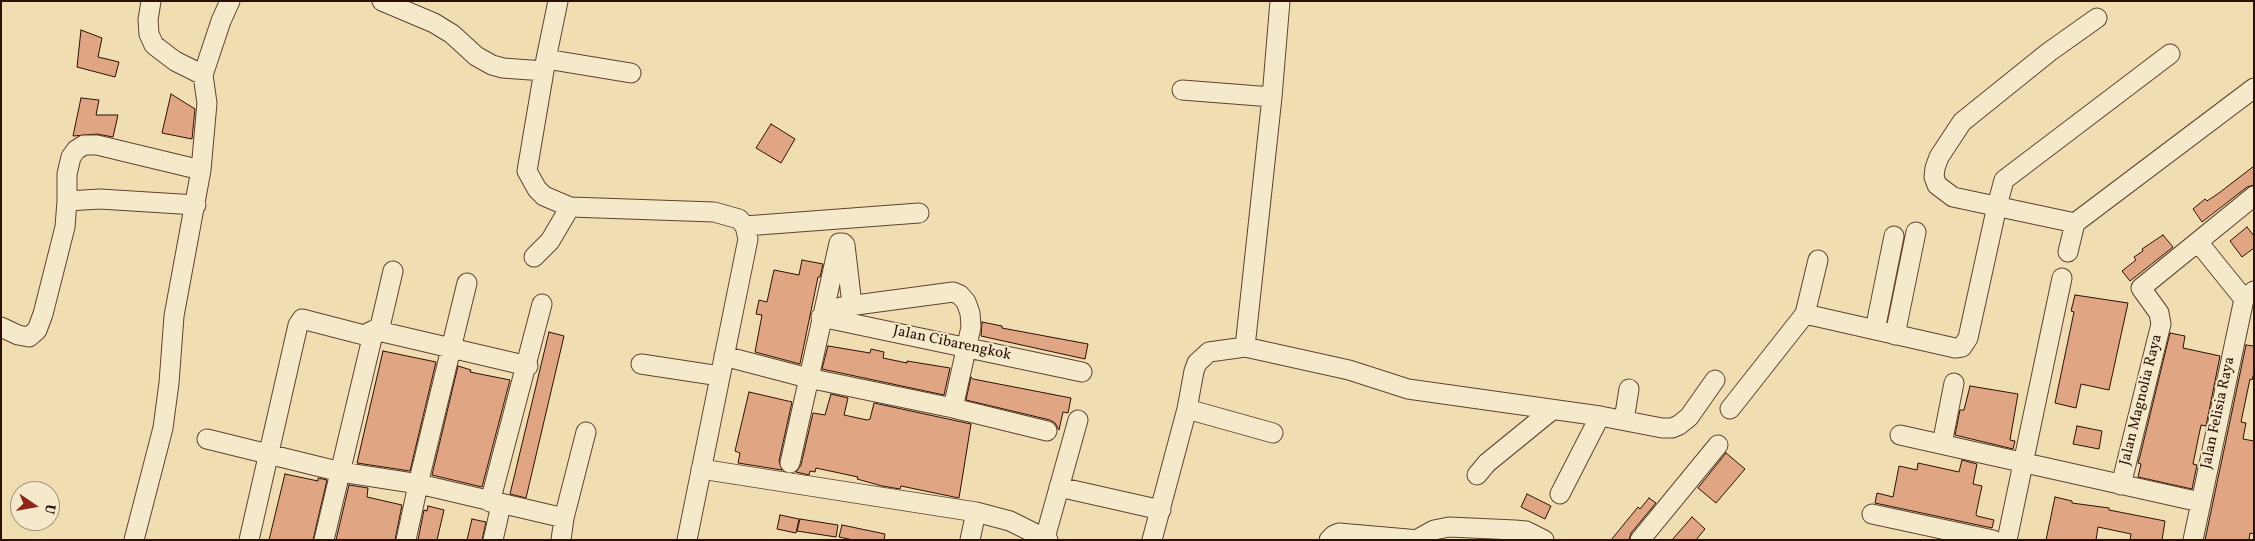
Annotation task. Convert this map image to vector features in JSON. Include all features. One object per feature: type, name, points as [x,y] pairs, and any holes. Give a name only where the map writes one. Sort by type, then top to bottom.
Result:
[{"type":"street","points":[[151,1],[148,34],[154,45],[175,61],[203,75]]},
{"type":"street","points":[[134,540],[163,428],[169,383],[174,316],[201,170],[206,103],[203,75],[221,21],[230,1]]},
{"type":"street","points":[[382,1],[434,22],[452,34],[476,56],[492,65],[503,68],[545,65],[631,73]]},
{"type":"street","points":[[558,1],[527,171],[531,181],[544,196],[570,208],[714,212],[739,219],[745,226],[748,239],[687,540]]},
{"type":"street","points":[[1245,347],[1272,97],[1280,1]]},
{"type":"street","points":[[2075,223],[1953,197],[1942,190],[1934,177],[1939,157],[1962,122],[2048,52],[2097,18]]},
{"type":"street","points":[[1805,314],[1955,348],[1962,347],[1966,343],[1997,206],[2002,186],[2007,178],[2170,54]]},
{"type":"street","points":[[2068,252],[2075,223],[2254,88]]},
{"type":"street","points":[[1182,90],[1272,97]]},
{"type":"street","points":[[1,327],[18,335],[29,337],[37,330],[43,314],[65,227],[67,174],[71,157],[76,150],[84,145],[97,144],[201,170]]},
{"type":"street","name":"Jalan Magnolia Raya","points":[[2121,484],[2161,324],[2159,314],[2141,288],[2254,196]]},
{"type":"street","points":[[67,201],[100,199],[196,205]]},
{"type":"street","points":[[534,257],[550,241],[570,208]]},
{"type":"street","points":[[745,226],[919,213]]},
{"type":"street","points":[[1895,335],[1916,232]]},
{"type":"street","points":[[1875,330],[1894,236]]},
{"type":"street","points":[[2198,242],[2249,295]]},
{"type":"street","points":[[790,463],[838,243],[845,245],[852,306]]},
{"type":"street","points":[[1730,409],[1805,314],[1818,260]]},
{"type":"street","points":[[324,540],[393,270]]},
{"type":"street","points":[[2007,540],[2062,278]]},
{"type":"street","points":[[406,540],[467,283]]},
{"type":"street","points":[[822,313],[852,306],[953,292],[960,295],[966,302],[970,312],[971,327],[953,408]]},
{"type":"street","name":"Jalan Felisia Raya","points":[[2193,540],[2200,502],[2249,295]]},
{"type":"street","points":[[493,540],[496,503],[542,304]]},
{"type":"street","name":"Jalan Cibarengkok","points":[[822,313],[1082,372]]},
{"type":"street","points":[[249,540],[270,455],[298,325],[302,320],[364,335],[377,330],[528,366]]},
{"type":"street","points":[[1152,540],[1187,409],[1194,371],[1197,363],[1209,352],[1245,347],[1349,370],[1408,390],[1600,416],[1662,428],[1672,428],[1689,417],[1715,380]]},
{"type":"street","points":[[724,356],[808,378],[953,408],[1047,431]]},
{"type":"street","points":[[641,364],[720,376]]},
{"type":"street","points":[[1942,444],[1954,383]]},
{"type":"street","points":[[1624,420],[1629,389]]},
{"type":"street","points":[[1187,409],[1272,433]]},
{"type":"street","points":[[1477,475],[1488,463],[1552,410]]},
{"type":"street","points":[[1560,494],[1600,416]]},
{"type":"street","points":[[701,469],[976,512],[1010,521],[1037,537],[1059,486],[1078,420]]},
{"type":"street","points":[[562,540],[564,518],[586,432]]},
{"type":"street","points":[[1900,435],[2200,502]]},
{"type":"street","points":[[207,439],[341,472],[419,484],[564,518]]},
{"type":"street","points":[[1640,540],[1718,444]]},
{"type":"street","points":[[1059,486],[1161,510]]},
{"type":"street","points":[[970,540],[976,512]]},
{"type":"street","points":[[1872,514],[1993,540]]},
{"type":"street","points":[[1329,540],[1334,535],[1340,533],[1419,540],[1434,530],[1449,527],[1515,530],[1526,532],[1544,540]]},
{"type":"building","points":[[81,30],[102,38],[98,57],[119,62],[115,77],[77,67]]},
{"type":"building","points":[[171,94],[195,109],[192,139],[162,133]]},
{"type":"building","points":[[81,98],[99,100],[96,115],[118,115],[113,137],[97,134],[73,136]]},
{"type":"building","points":[[771,124],[795,139],[781,163],[756,148]]},
{"type":"building","points":[[2254,166],[2254,185],[2247,187],[2202,222],[2193,209],[2205,199],[2207,201],[2219,193]]},
{"type":"building","points":[[2247,227],[2254,236],[2254,248],[2242,257],[2230,241]]},
{"type":"building","points":[[2163,235],[2173,247],[2130,281],[2122,271],[2136,260],[2134,257],[2143,251],[2142,249]]},
{"type":"building","points":[[802,260],[823,264],[820,277],[818,277],[800,364],[755,352],[762,315],[756,314],[759,300],[767,302],[774,270],[799,275]]},
{"type":"building","points":[[2075,295],[2128,303],[2109,390],[2081,384],[2076,408],[2055,403],[2074,312],[2071,311]]},
{"type":"building","points":[[982,322],[1002,326],[1002,328],[1088,344],[1085,359],[981,336]]},
{"type":"building","points":[[549,332],[564,336],[526,498],[510,494]]},
{"type":"building","points":[[2170,333],[2185,336],[2183,348],[2220,356],[2206,426],[2201,425],[2193,464],[2197,465],[2192,489],[2138,477],[2141,464],[2138,463]]},
{"type":"building","points":[[2246,345],[2254,346],[2254,373],[2252,380],[2250,379],[2241,422],[2246,423],[2243,439],[2254,441],[2254,534],[2250,533],[2249,540],[2205,540]]},
{"type":"building","points":[[828,346],[870,353],[871,349],[884,352],[883,358],[950,368],[944,395],[822,369]]},
{"type":"building","points":[[383,351],[436,362],[410,471],[357,463]]},
{"type":"building","points":[[458,366],[471,370],[470,372],[510,380],[482,487],[432,475]]},
{"type":"building","points":[[971,377],[973,379],[1071,398],[1068,413],[1063,412],[1059,430],[1055,423],[1050,420],[966,400]]},
{"type":"building","points":[[1970,386],[2018,394],[2010,440],[2015,441],[2013,449],[1955,435],[1960,410],[1964,410]]},
{"type":"building","points":[[749,392],[792,402],[779,461],[782,470],[738,463],[740,453],[735,451]]},
{"type":"building","points":[[831,394],[848,398],[844,415],[867,420],[870,419],[874,403],[971,424],[959,498],[901,486],[900,489],[882,486],[857,479],[858,477],[816,468],[815,472],[810,471],[809,475],[796,472],[801,465],[813,413],[825,415]]},
{"type":"building","points":[[2077,426],[2102,431],[2099,449],[2073,444]]},
{"type":"building","points":[[1726,453],[1745,469],[1716,503],[1698,488]]},
{"type":"building","points":[[1962,460],[1977,464],[1973,484],[1982,486],[1976,514],[1977,516],[1994,520],[1992,528],[1875,503],[1877,493],[1893,497],[1899,466],[1917,470],[1918,463],[1959,472]]},
{"type":"building","points":[[285,474],[318,481],[318,478],[327,480],[313,540],[269,540]]},
{"type":"building","points":[[349,485],[368,488],[367,497],[402,505],[395,540],[336,540]]},
{"type":"building","points":[[1527,494],[1551,506],[1545,519],[1521,507]]},
{"type":"building","points":[[2055,497],[2072,501],[2072,503],[2109,508],[2109,510],[2165,521],[2162,540],[2130,540],[2131,534],[2098,527],[2096,540],[2046,540]]},
{"type":"building","points":[[1649,498],[1656,503],[1631,533],[1629,540],[1611,540],[1638,507],[1640,509]]},
{"type":"building","points":[[428,506],[444,510],[437,540],[418,540],[424,510],[427,511]]},
{"type":"building","points":[[780,515],[799,519],[796,533],[777,529]]},
{"type":"building","points":[[1692,517],[1705,529],[1696,540],[1672,540]]},
{"type":"building","points":[[472,519],[486,522],[482,540],[467,540]]},
{"type":"building","points":[[800,519],[838,525],[836,537],[797,531]]},
{"type":"building","points":[[842,525],[885,534],[884,540],[853,540],[839,537]]}]
